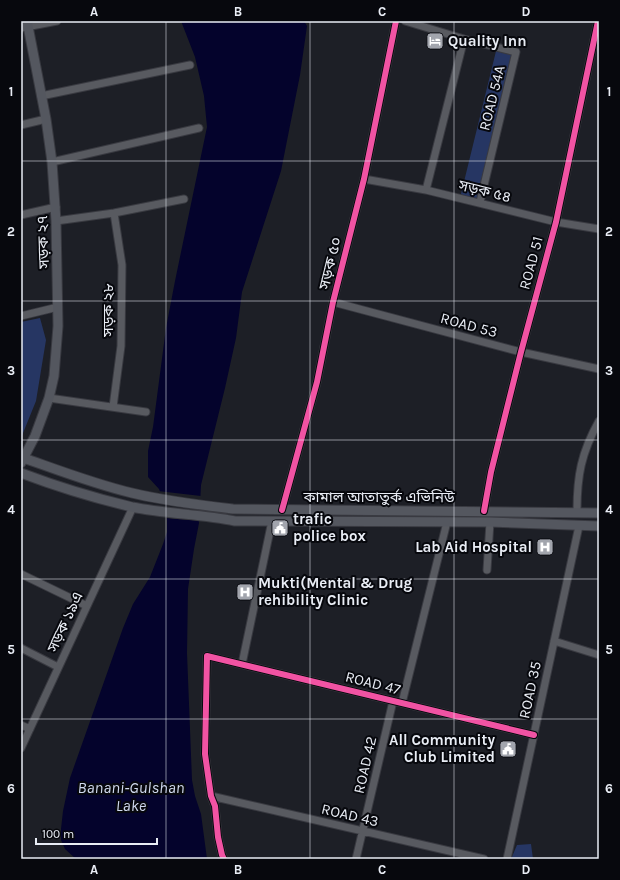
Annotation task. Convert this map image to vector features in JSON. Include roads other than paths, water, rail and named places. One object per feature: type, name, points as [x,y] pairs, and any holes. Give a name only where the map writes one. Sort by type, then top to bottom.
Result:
[{"type":"main road","name":"সড়ক ২৭","points":[[22,460],[35,436],[49,398],[54,376],[58,326],[56,208],[52,162],[46,119],[25,25]]},
{"type":"main road","name":"কামাল আতাতুর্ক এভিনিউ","points":[[22,460],[135,494],[179,502],[233,509],[599,513]]},
{"type":"main road","name":"কামাল আতাতুর্ক এভিনিউ","points":[[21,474],[65,489],[133,507],[209,516],[235,521],[490,522],[599,526]]},
{"type":"main road","points":[[272,521],[279,510]]},
{"type":"street","points":[[25,25],[57,21]]},
{"type":"street","name":"সড়ক ৫০","points":[[279,510],[317,382],[333,302],[364,179],[396,21]]},
{"type":"street","name":"ROAD 54A","points":[[405,21],[464,39],[516,52],[480,202]]},
{"type":"street","name":"ROAD 51","points":[[484,511],[521,352],[556,222],[598,21]]},
{"type":"street","points":[[426,190],[464,39]]},
{"type":"street","points":[[41,96],[190,65]]},
{"type":"street","points":[[21,125],[46,119]]},
{"type":"street","points":[[52,162],[199,128]]},
{"type":"street","name":"সড়ক ৫৪","points":[[364,179],[426,190],[480,202],[556,222],[599,229]]},
{"type":"street","points":[[56,221],[114,213],[184,199]]},
{"type":"street","points":[[21,215],[56,208]]},
{"type":"street","name":"সড়ক ২৮","points":[[113,407],[121,346],[122,265],[114,213]]},
{"type":"street","name":"ROAD 53","points":[[333,302],[521,352],[599,369]]},
{"type":"street","points":[[21,316],[58,307]]},
{"type":"street","points":[[49,398],[146,412]]},
{"type":"street","points":[[577,512],[577,487],[581,463],[599,421]]},
{"type":"street","name":"সড়ক ১৯এ","points":[[21,748],[133,507]]},
{"type":"street","points":[[242,664],[272,521]]},
{"type":"street","points":[[402,703],[447,522]]},
{"type":"street","points":[[487,570],[490,522]]},
{"type":"street","name":"ROAD 35","points":[[506,859],[579,526]]},
{"type":"street","points":[[21,574],[87,606]]},
{"type":"street","points":[[554,641],[599,654]]},
{"type":"street","points":[[21,648],[58,667]]},
{"type":"street","name":"ROAD 47","points":[[211,796],[205,754],[207,656],[534,735]]},
{"type":"street","name":"ROAD 42","points":[[356,859],[393,701]]},
{"type":"street","points":[[21,725],[30,729]]},
{"type":"street","points":[[211,796],[215,806],[218,837],[224,859]]},
{"type":"street","name":"ROAD 43","points":[[211,796],[484,859]]},
{"type":"water","name":"Banani-Gulshan Lake","points":[[181,21],[304,21],[307,26],[300,75],[281,171],[242,292],[236,338],[201,485],[199,523],[188,589],[187,653],[192,780],[201,814],[207,859],[76,859],[65,849],[61,840],[63,811],[70,778],[123,628],[133,604],[150,577],[167,532],[165,505],[159,489],[148,477],[148,451],[153,427],[166,328],[207,127],[204,96],[195,57]]},
{"type":"place","name":"Quality Inn","points":[[435,41]]},
{"type":"place","name":"trafic police box","points":[[280,528]]},
{"type":"place","name":"Lab Aid Hospital","points":[[545,547]]},
{"type":"place","name":"Mukti(Mental & Drug rehibility Clinic","points":[[245,592]]},
{"type":"place","name":"All Community Club Limited","points":[[508,749]]}]
